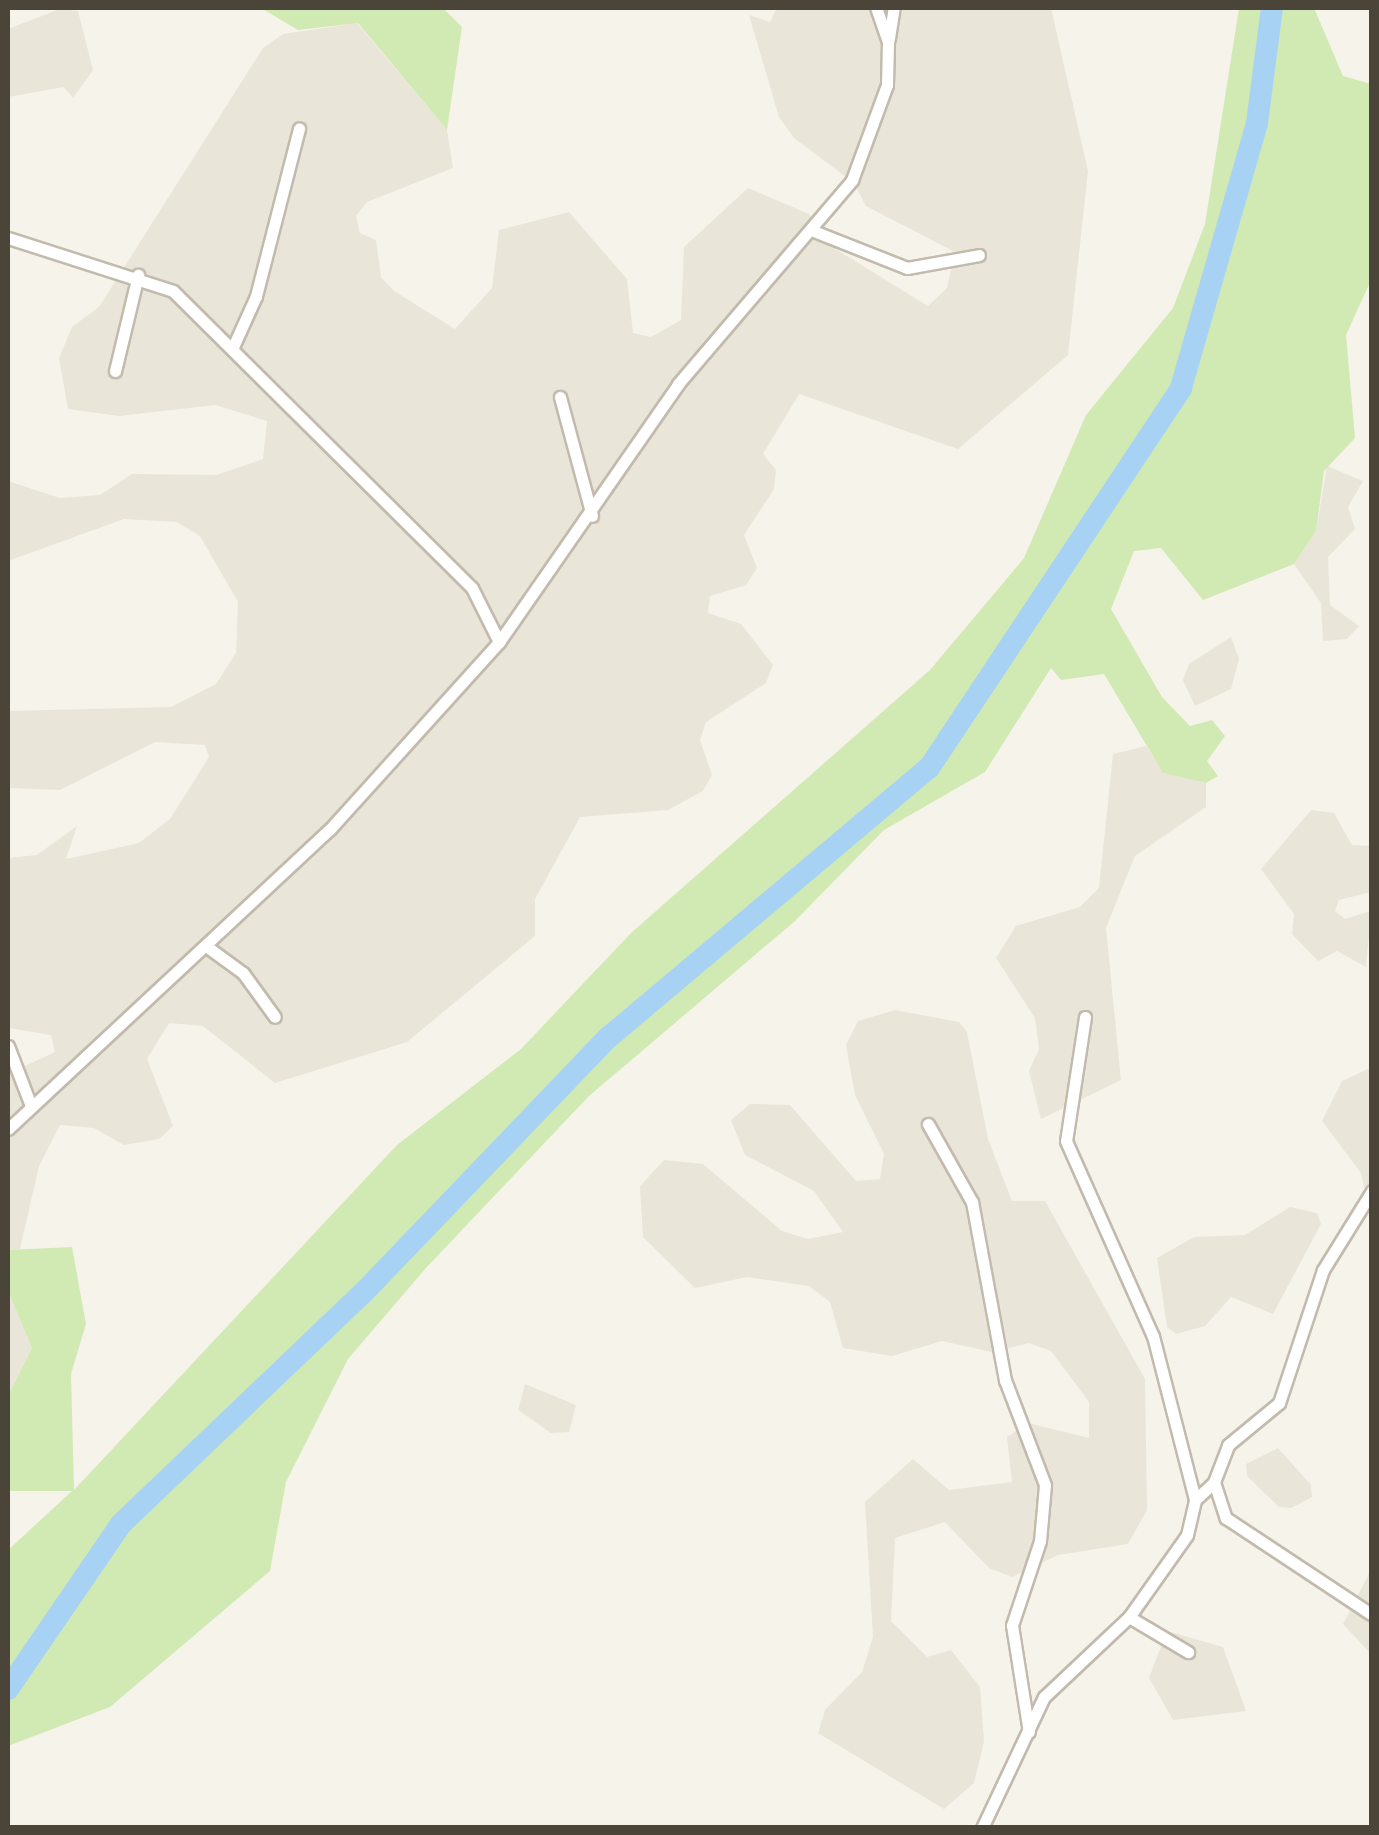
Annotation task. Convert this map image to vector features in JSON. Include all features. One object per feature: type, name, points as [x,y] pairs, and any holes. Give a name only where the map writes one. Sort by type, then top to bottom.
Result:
[{"type":"street","points":[[876,8],[888,42]]},
{"type":"street","points":[[8,1129],[369,790],[500,642],[592,516],[678,384],[852,180],[876,128],[894,8]]},
{"type":"street","points":[[234,347],[256,296],[299,128]]},
{"type":"street","points":[[811,230],[907,268],[978,255]]},
{"type":"street","points":[[8,238],[138,275],[172,291],[234,347],[472,588],[500,642]]},
{"type":"street","points":[[115,371],[138,275]]},
{"type":"street","points":[[560,397],[592,516]]},
{"type":"street","points":[[206,946],[243,973],[274,1017]]},
{"type":"street","points":[[982,1828],[1044,1698],[1130,1617],[1187,1535],[1195,1500],[1153,1336],[1066,1141],[1085,1017]]},
{"type":"street","points":[[8,1046],[31,1106]]},
{"type":"street","points":[[928,1124],[972,1202],[1005,1380],[1044,1485],[1040,1541],[1012,1625],[1028,1732]]},
{"type":"street","points":[[1195,1500],[1214,1482],[1237,1434],[1278,1403],[1327,1260],[1372,1191]]},
{"type":"street","points":[[1214,1482],[1226,1518],[1371,1614]]},
{"type":"street","points":[[1130,1617],[1188,1652]]},
{"type":"shaded area","points":[[777,8],[1051,8],[1088,171],[1068,355],[958,449],[799,394],[763,454],[776,470],[774,489],[744,535],[757,568],[746,585],[710,596],[708,613],[741,624],[773,665],[766,683],[706,722],[700,740],[712,775],[703,791],[668,810],[580,817],[535,899],[535,936],[407,1042],[275,1083],[203,1026],[169,1023],[147,1059],[173,1126],[159,1139],[124,1145],[94,1128],[60,1125],[39,1166],[20,1249],[8,1250],[8,1074],[55,1052],[51,1035],[8,1028],[8,858],[37,855],[77,826],[66,859],[139,843],[170,819],[209,757],[205,745],[155,742],[60,790],[8,788],[8,711],[171,707],[216,684],[236,653],[238,602],[200,536],[177,522],[124,519],[8,561],[8,481],[60,498],[100,495],[132,474],[216,475],[263,459],[267,421],[215,405],[119,416],[68,409],[59,358],[72,327],[99,307],[263,48],[283,34],[357,23],[447,130],[453,168],[367,202],[356,216],[360,233],[376,240],[381,277],[394,291],[455,329],[492,288],[499,230],[569,212],[627,279],[633,333],[651,337],[681,320],[684,247],[748,188],[809,214],[837,250],[928,306],[947,288],[955,252],[866,206],[854,183],[794,138],[779,117],[749,15],[770,22]]},
{"type":"shaded area","points":[[60,9],[78,11],[93,70],[73,98],[64,87],[8,97],[8,29]]},
{"type":"shaded area","points":[[1327,466],[1363,481],[1348,507],[1355,529],[1328,557],[1330,605],[1359,626],[1347,639],[1323,641],[1321,603],[1294,564],[1316,531]]},
{"type":"shaded area","points":[[1231,637],[1239,659],[1231,689],[1195,706],[1183,680],[1189,664]]},
{"type":"shaded area","points":[[1146,746],[1164,773],[1206,783],[1206,807],[1135,856],[1106,928],[1121,1080],[1041,1119],[1029,1071],[1039,1049],[1035,1018],[996,958],[1016,926],[1080,907],[1099,888],[1113,754]]},
{"type":"shaded area","points":[[1311,810],[1334,813],[1352,845],[1371,846],[1371,892],[1339,900],[1335,911],[1345,919],[1371,911],[1366,967],[1337,951],[1318,961],[1292,934],[1294,914],[1261,869]]},
{"type":"shaded area","points":[[895,1010],[959,1022],[967,1032],[988,1139],[1012,1201],[1045,1201],[1145,1379],[1147,1510],[1128,1544],[1058,1555],[1012,1577],[989,1568],[945,1522],[895,1538],[891,1621],[927,1657],[951,1650],[980,1687],[984,1742],[974,1783],[944,1809],[818,1733],[825,1710],[862,1672],[873,1637],[865,1502],[913,1459],[949,1490],[1012,1482],[1007,1437],[1028,1423],[1089,1438],[1089,1402],[1051,1351],[1029,1343],[992,1352],[942,1341],[892,1356],[843,1348],[830,1302],[809,1286],[747,1277],[695,1288],[643,1237],[640,1186],[664,1160],[703,1164],[782,1231],[808,1239],[843,1232],[814,1191],[745,1155],[731,1120],[750,1104],[790,1105],[856,1181],[880,1179],[884,1154],[855,1095],[846,1045],[858,1021]]},
{"type":"shaded area","points":[[1368,1069],[1372,1076],[1371,1219],[1361,1173],[1322,1121],[1342,1081]]},
{"type":"shaded area","points":[[1290,1207],[1317,1213],[1321,1224],[1273,1314],[1231,1297],[1205,1326],[1176,1334],[1167,1327],[1157,1258],[1194,1237],[1245,1235]]},
{"type":"shaded area","points":[[8,1291],[32,1348],[8,1396]]},
{"type":"shaded area","points":[[525,1384],[576,1405],[569,1432],[551,1433],[518,1410]]},
{"type":"shaded area","points":[[1278,1448],[1311,1485],[1312,1497],[1291,1508],[1279,1507],[1247,1476],[1246,1464]]},
{"type":"shaded area","points":[[1371,1570],[1371,1654],[1343,1624]]},
{"type":"shaded area","points":[[1167,1631],[1223,1647],[1246,1711],[1173,1720],[1149,1678]]},
{"type":"green space","points":[[261,8],[443,8],[462,27],[447,130],[358,23],[298,30]]},
{"type":"green space","points":[[1239,8],[1314,8],[1343,76],[1371,84],[1372,278],[1346,335],[1355,438],[1324,471],[1316,531],[1294,564],[1203,600],[1161,548],[1134,551],[1111,609],[1162,697],[1190,726],[1212,720],[1225,736],[1207,761],[1218,776],[1206,783],[1163,773],[1104,674],[1061,680],[1051,668],[985,772],[884,830],[795,921],[589,1096],[426,1268],[348,1359],[286,1482],[270,1571],[110,1707],[8,1746],[8,1550],[72,1491],[8,1491],[8,1396],[32,1348],[8,1291],[8,1250],[72,1247],[86,1324],[71,1374],[74,1490],[397,1145],[521,1049],[631,933],[930,670],[1024,558],[1086,415],[1173,308],[1205,224]]},
{"type":"waterway","points":[[8,1689],[121,1524],[365,1291],[609,1037],[929,768],[1181,388],[1257,123],[1272,8]]}]
